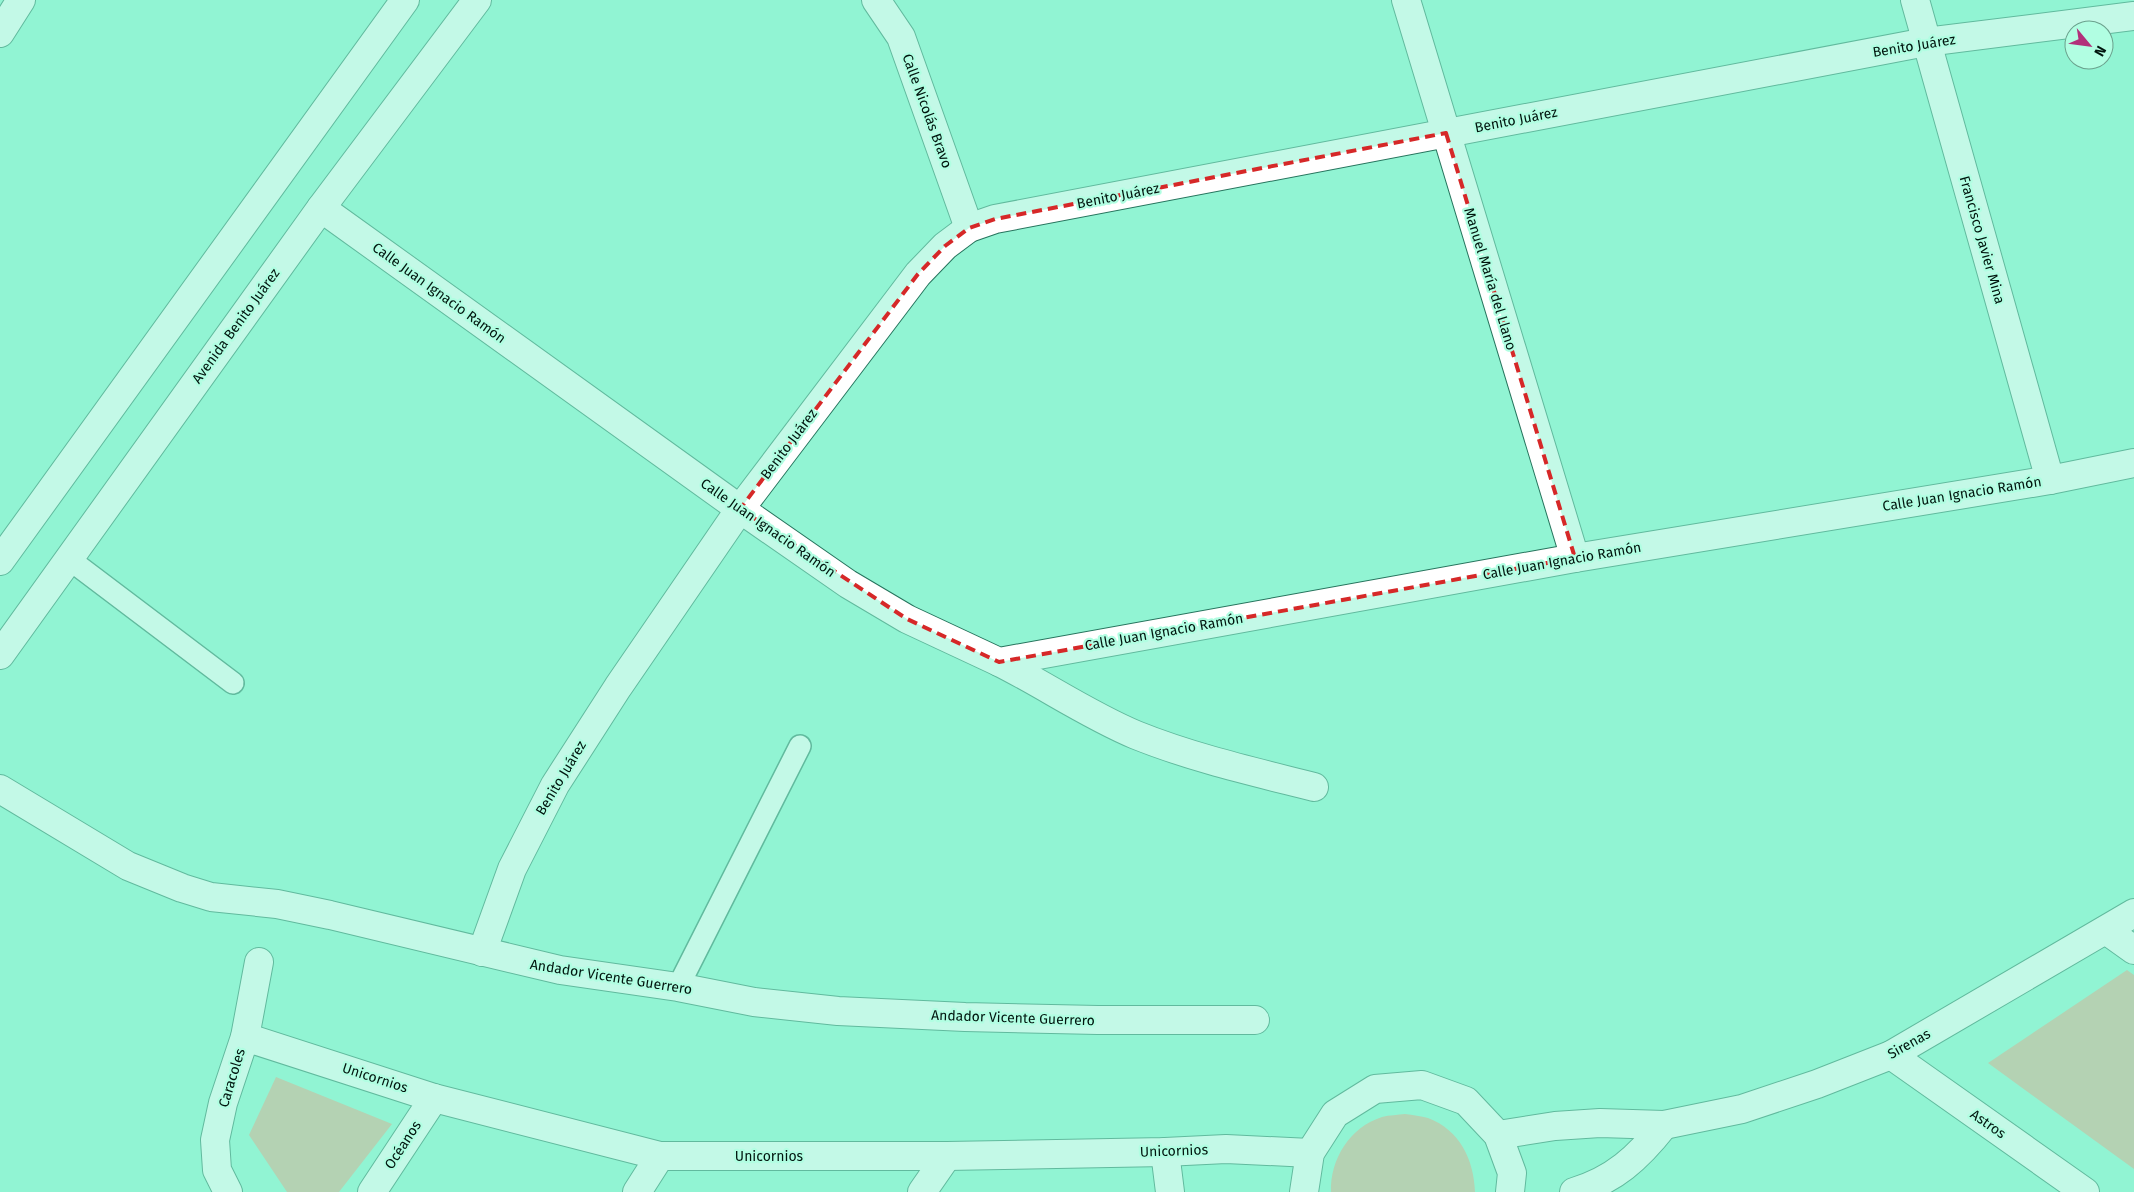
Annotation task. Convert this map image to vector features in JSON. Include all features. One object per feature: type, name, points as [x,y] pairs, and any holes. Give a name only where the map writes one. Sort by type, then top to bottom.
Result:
[{"type":"street","points":[[0,32],[21,0]]},
{"type":"street","points":[[0,561],[405,0]]},
{"type":"street","name":"Avenida Benito Juárez","points":[[0,655],[321,208],[477,0]]},
{"type":"street","name":"Calle Nicolás Bravo","points":[[876,0],[901,36],[969,228]]},
{"type":"street","name":"Manuel María del Llano","points":[[1406,0],[1576,558]]},
{"type":"street","name":"Francisco Javier Mina","points":[[1915,0],[2050,480]]},
{"type":"street","name":"Benito Juárez","points":[[482,952],[512,869],[555,785],[618,687],[740,509],[918,274],[945,246],[969,228],[995,219],[1926,42],[2134,16]]},
{"type":"street","name":"Calle Juan Ignacio Ramón","points":[[321,208],[740,509],[848,584],[907,619],[999,662],[1576,558],[2050,480],[2134,463]]},
{"type":"street","points":[[999,662],[1042,684],[1087,712],[1137,735],[1212,761],[1314,787]]},
{"type":"street","name":"Andador Vicente Guerrero","points":[[0,789],[128,866],[182,888],[211,897],[277,904],[330,915],[560,970],[678,987],[754,1002],[838,1011],[1070,1020],[1255,1020]]},
{"type":"street","name":"Sirenas","points":[[1498,1135],[1555,1126],[1600,1123],[1664,1125],[1742,1109],[1817,1084],[1891,1055],[2134,914]]},
{"type":"street","points":[[2106,930],[2134,950]]},
{"type":"street","name":"Caracoles","points":[[228,1192],[218,1170],[215,1140],[223,1103],[245,1037],[259,962]]},
{"type":"street","name":"Unicornios","points":[[245,1037],[434,1098],[660,1156],[947,1156],[1226,1149],[1310,1153]]},
{"type":"street","name":"Astros","points":[[1891,1055],[2085,1192]]},
{"type":"street","points":[[1304,1192],[1310,1153],[1335,1114],[1375,1089],[1422,1085],[1466,1101],[1498,1135],[1512,1172],[1510,1192]]},
{"type":"street","name":"Océanos","points":[[372,1192],[434,1098]]},
{"type":"street","points":[[1574,1192],[1593,1186],[1620,1171],[1644,1150],[1664,1125]]},
{"type":"street","points":[[1164,1152],[1170,1192]]},
{"type":"street","points":[[637,1192],[660,1156]]},
{"type":"street","points":[[922,1192],[947,1156]]},
{"type":"lane","points":[[68,559],[233,683]]},
{"type":"lane","points":[[678,987],[800,746]]},
{"type":"highlighted area","points":[[1446,133],[1575,558],[999,662],[907,619],[740,509],[918,274],[945,246],[969,228],[995,219]]},
{"type":"shaded area","points":[[2127,970],[2134,975],[2134,1169],[1988,1063]]},
{"type":"shaded area","points":[[276,1077],[392,1124],[339,1192],[287,1192],[249,1135]]},
{"type":"shaded area","points":[[1405,1114],[1428,1118],[1439,1123],[1457,1138],[1472,1169],[1475,1192],[1331,1192],[1334,1168],[1338,1156],[1352,1136],[1360,1128],[1385,1116]]}]
